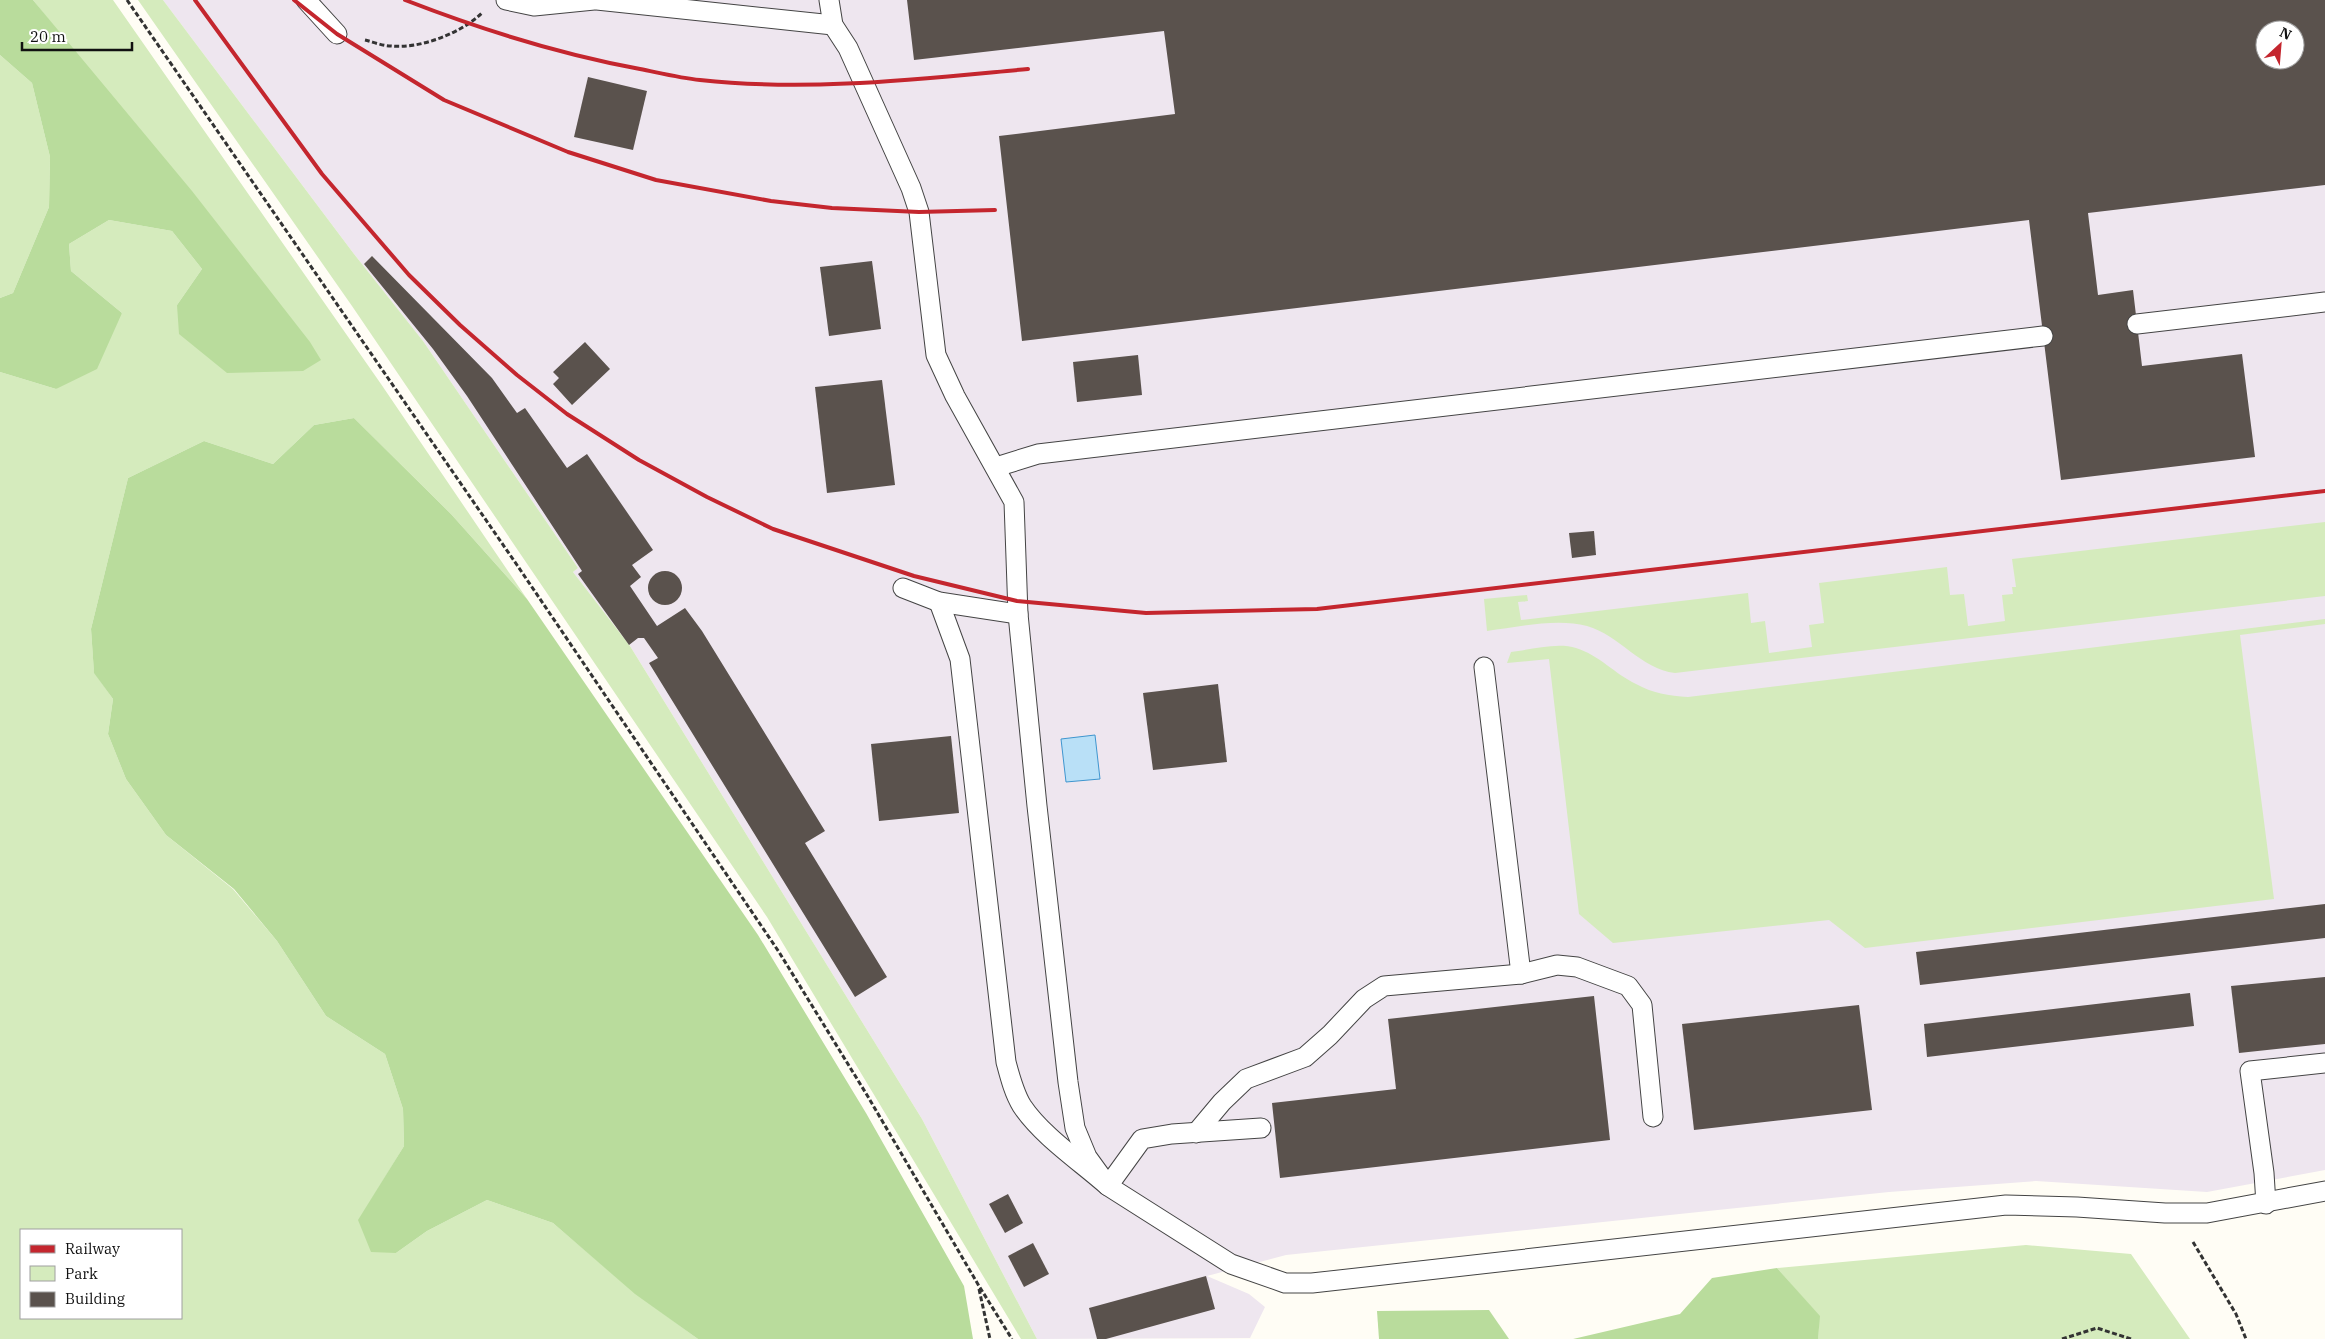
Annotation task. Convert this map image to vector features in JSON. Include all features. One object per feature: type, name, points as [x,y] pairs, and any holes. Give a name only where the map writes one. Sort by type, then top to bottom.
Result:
[{"type":"lane","points":[[306,0],[336,34]]},
{"type":"lane","points":[[497,3],[534,6],[596,0],[833,25]]},
{"type":"lane","points":[[829,0],[833,25],[848,48],[911,188],[919,212],[936,355],[955,396],[1014,502],[1018,614],[1037,806],[1068,1082],[1075,1128],[1087,1157],[1108,1186]]},
{"type":"lane","points":[[2137,324],[2325,302]]},
{"type":"lane","points":[[996,467],[1038,454],[2043,336]]},
{"type":"lane","points":[[903,588],[939,602],[1018,614]]},
{"type":"lane","points":[[939,602],[960,658],[988,922],[1006,1062],[1013,1086],[1022,1106],[1038,1124],[1108,1186],[1231,1264],[1285,1283],[1312,1283],[2006,1205],[2208,1213],[2266,1204],[2325,1191]]},
{"type":"lane","points":[[1484,667],[1521,974]]},
{"type":"lane","points":[[1196,1133],[1222,1102],[1246,1079],[1305,1056],[1330,1035],[1364,999],[1384,986],[1521,974],[1557,965],[1577,967],[1628,986],[1636,995],[1642,1005],[1653,1117]]},
{"type":"lane","points":[[2266,1204],[2264,1173],[2250,1071],[2325,1063]]},
{"type":"lane","points":[[1108,1186],[1142,1139],[1172,1134],[1261,1128]]},
{"type":"path","points":[[128,0],[517,565],[779,952],[867,1094],[978,1286],[1012,1339]]},
{"type":"path","points":[[336,34],[392,46],[422,43],[468,25],[497,3]]},
{"type":"path","points":[[2176,1213],[2236,1314],[2246,1339]]},
{"type":"path","points":[[978,1286],[990,1339]]},
{"type":"path","points":[[2062,1339],[2097,1328],[2131,1339]]},
{"type":"shaded area","points":[[163,0],[2325,0],[2325,1170],[2207,1192],[2036,1181],[1889,1192],[1286,1255],[1207,1276],[1249,1294],[1265,1307],[1250,1338],[1037,1339],[922,1119],[630,646],[573,572],[578,568],[423,341],[354,254]]},
{"type":"green space","points":[[0,0],[33,0],[192,191],[310,342],[321,360],[303,371],[227,373],[179,334],[177,305],[202,269],[172,231],[109,220],[69,244],[71,271],[122,313],[97,369],[56,389],[0,372],[0,298],[13,293],[49,207],[50,157],[32,83],[0,55]]},
{"type":"green space","points":[[33,0],[113,0],[381,384],[527,599],[451,514],[354,418],[314,425],[273,464],[204,441],[128,478],[91,629],[94,672],[113,699],[108,734],[126,779],[166,835],[233,889],[277,941],[326,1016],[385,1054],[403,1109],[404,1146],[359,1220],[396,1253],[427,1231],[487,1200],[553,1223],[635,1293],[698,1339],[0,1339],[0,372],[56,389],[122,313],[71,271],[69,244],[109,220],[172,231],[202,269],[177,305],[303,371],[69,45]]},
{"type":"green space","points":[[138,0],[163,0],[354,254],[423,341],[578,568],[573,572],[630,646],[922,1119],[1037,1339],[1021,1339],[767,917],[352,306]]},
{"type":"green space","points":[[0,55],[32,83],[50,157],[49,207],[13,293],[0,298]]},
{"type":"green space","points":[[354,418],[451,514],[527,599],[758,935],[866,1113],[964,1286],[973,1339],[698,1339],[635,1294],[553,1223],[487,1200],[427,1231],[396,1253],[371,1252],[358,1220],[404,1146],[403,1109],[385,1054],[326,1016],[277,941],[234,889],[166,835],[126,779],[108,734],[113,699],[94,673],[91,629],[128,478],[204,441],[273,464],[314,425]]},
{"type":"green space","points":[[2325,522],[2325,596],[1675,673],[1651,665],[1599,630],[1587,626],[1550,623],[1487,631],[1484,599],[1527,595],[1528,601],[1518,602],[1521,620],[1748,593],[1751,623],[1765,621],[1769,653],[1812,647],[1809,625],[1824,623],[1819,583],[1947,567],[1950,595],[1964,594],[1968,626],[2005,621],[2002,595],[2013,594],[2012,587],[2016,587],[2012,559]]},
{"type":"green space","points":[[2325,619],[2325,624],[2240,635],[2274,899],[1865,948],[1829,920],[1613,943],[1579,914],[1549,659],[1507,663],[1511,652],[1552,646],[1569,646],[1592,655],[1628,680],[1648,690],[1661,694],[1688,697]]},
{"type":"green space","points":[[2026,1245],[2131,1254],[2190,1339],[1818,1339],[1819,1316],[1777,1268]]},
{"type":"green space","points":[[1777,1268],[1820,1316],[1818,1339],[1573,1339],[1680,1314],[1712,1278]]},
{"type":"green space","points":[[1489,1310],[1509,1339],[1379,1339],[1377,1311]]},
{"type":"water","points":[[1095,735],[1100,779],[1066,782],[1061,739]]},
{"type":"building","points":[[907,0],[2325,0],[2325,185],[2088,213],[2098,295],[2133,290],[2142,366],[2242,354],[2255,457],[2061,480],[2029,220],[1022,341],[999,136],[1175,114],[1164,31],[914,60]]},
{"type":"building","points":[[588,77],[647,91],[633,150],[574,137]]},
{"type":"building","points":[[372,256],[492,378],[517,413],[525,408],[567,468],[587,454],[653,550],[632,565],[641,577],[630,586],[657,626],[685,608],[702,631],[825,831],[805,843],[887,977],[855,997],[649,663],[658,658],[644,638],[638,638],[629,645],[578,574],[582,571],[467,396],[433,349],[364,264]]},
{"type":"building","points":[[872,261],[881,329],[829,336],[820,267]]},
{"type":"building","points":[[585,342],[610,369],[572,405],[553,384],[559,378],[553,372]]},
{"type":"building","points":[[1138,355],[1142,395],[1077,402],[1073,362]]},
{"type":"building","points":[[882,380],[895,485],[827,493],[815,387]]},
{"type":"building","points":[[1594,531],[1596,555],[1572,558],[1569,533]]},
{"type":"building","points":[[665,571],[672,572],[677,576],[681,581],[681,595],[677,600],[672,604],[665,605],[658,604],[653,600],[649,595],[648,588],[649,581],[653,576],[658,572]]},
{"type":"building","points":[[1218,684],[1227,762],[1153,770],[1143,693]]},
{"type":"building","points":[[951,736],[959,813],[879,821],[871,744]]},
{"type":"building","points":[[2325,904],[2325,938],[1920,985],[1916,952]]},
{"type":"building","points":[[2325,977],[2325,1044],[2239,1053],[2231,986]]},
{"type":"building","points":[[2190,993],[2194,1026],[1927,1057],[1924,1024]]},
{"type":"building","points":[[1594,996],[1610,1140],[1280,1178],[1272,1103],[1396,1089],[1388,1019]]},
{"type":"building","points":[[1859,1005],[1872,1110],[1694,1130],[1682,1024]]},
{"type":"building","points":[[1008,1194],[1023,1223],[1005,1233],[989,1204]]},
{"type":"building","points":[[1033,1243],[1049,1274],[1024,1287],[1008,1256]]},
{"type":"building","points":[[1206,1276],[1215,1309],[1106,1339],[1097,1339],[1089,1308]]},
{"type":"railway","points":[[195,0],[322,174],[409,275],[460,325],[517,375],[567,414],[639,460],[707,497],[773,529],[914,576],[1017,601],[1146,613],[1317,609],[2325,491]]},
{"type":"railway","points":[[294,0],[337,34],[444,100],[568,152],[656,180],[771,201],[832,208],[919,212],[995,210]]},
{"type":"railway","points":[[405,0],[492,31],[550,48],[610,63],[700,80],[782,85],[864,83],[1028,69]]}]
